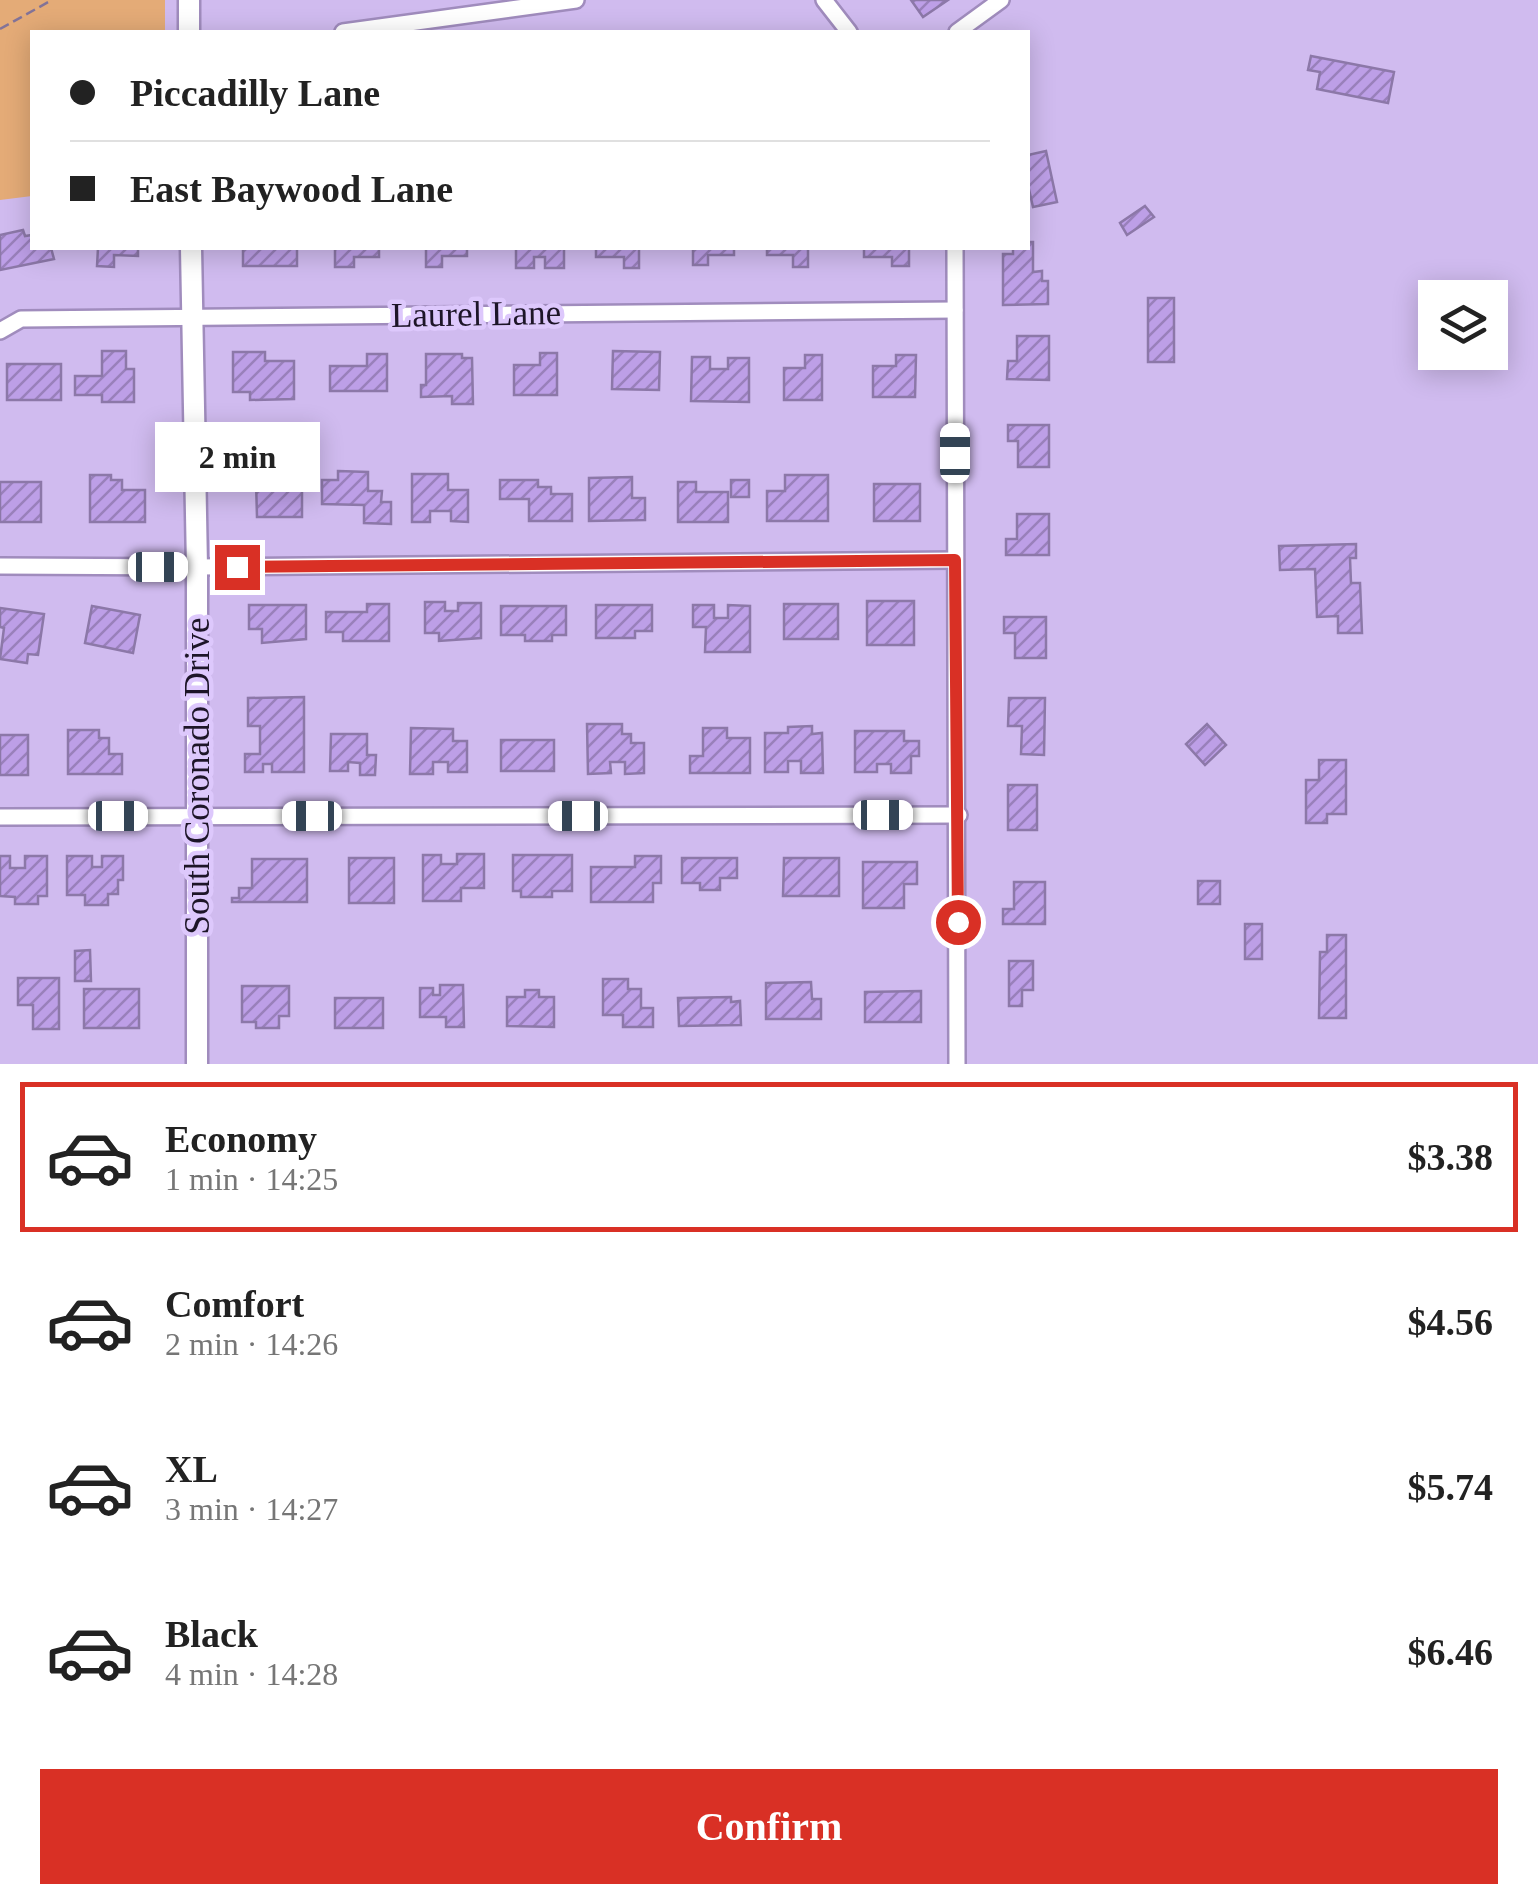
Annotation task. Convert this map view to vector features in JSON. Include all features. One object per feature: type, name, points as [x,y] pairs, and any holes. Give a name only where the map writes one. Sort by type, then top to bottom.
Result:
[{"type":"street","points":[[189,30],[190,0]]},
{"type":"street","points":[[358,30],[576,0]]},
{"type":"street","points":[[824,0],[846,30]]},
{"type":"street","points":[[960,30],[1001,0]]},
{"type":"street","name":"South Coronado Drive","points":[[191,250],[197,567],[198,1064]]},
{"type":"street","points":[[955,250],[957,1064]]},
{"type":"street","name":"Laurel Lane","points":[[0,331],[21,318],[955,310]]},
{"type":"street","points":[[0,566],[955,560]]},
{"type":"street","points":[[0,817],[959,815]]},
{"type":"path","points":[[0,29],[52,0]]},
{"type":"shaded area","points":[[0,0],[165,0],[165,30],[30,30],[30,196],[0,200]]},
{"type":"building","points":[[911,0],[948,0],[923,17]]},
{"type":"building","points":[[1311,56],[1394,72],[1388,103],[1317,89],[1320,72],[1308,70]]},
{"type":"building","points":[[1046,151],[1057,202],[1033,207],[1030,155]]},
{"type":"building","points":[[1145,206],[1154,217],[1127,235],[1120,223]]},
{"type":"building","points":[[23,230],[25,236],[30,235],[30,250],[52,250],[54,259],[0,270],[0,235]]},
{"type":"building","points":[[1033,242],[1033,272],[1042,271],[1042,281],[1048,281],[1048,304],[1003,305],[1003,254],[1013,254],[1013,250],[1030,250]]},
{"type":"building","points":[[98,250],[138,250],[138,256],[114,255],[114,267],[97,266]]},
{"type":"building","points":[[243,250],[297,250],[297,266],[243,266]]},
{"type":"building","points":[[335,250],[379,250],[379,257],[354,257],[354,267],[335,267]]},
{"type":"building","points":[[426,250],[467,250],[467,256],[442,256],[442,267],[426,267]]},
{"type":"building","points":[[516,250],[564,250],[564,268],[545,268],[545,257],[534,257],[534,268],[516,268]]},
{"type":"building","points":[[596,250],[639,250],[639,268],[624,268],[624,257],[596,257]]},
{"type":"building","points":[[693,250],[734,250],[734,255],[708,255],[708,265],[693,265]]},
{"type":"building","points":[[767,250],[808,250],[808,267],[793,267],[793,255],[767,255]]},
{"type":"building","points":[[864,250],[909,250],[909,266],[892,266],[892,257],[864,257]]},
{"type":"building","points":[[1148,298],[1174,298],[1174,362],[1148,362]]},
{"type":"building","points":[[1017,336],[1049,336],[1049,380],[1007,379],[1008,361],[1017,361]]},
{"type":"building","points":[[102,351],[126,351],[126,369],[134,369],[134,402],[102,402],[102,395],[75,395],[75,376],[102,376]]},
{"type":"building","points":[[613,351],[660,352],[659,390],[612,389]]},
{"type":"building","points":[[233,352],[265,352],[265,361],[294,361],[294,399],[250,400],[250,392],[233,392]]},
{"type":"building","points":[[540,353],[557,353],[557,395],[514,395],[514,365],[540,365]]},
{"type":"building","points":[[367,354],[387,354],[387,391],[330,391],[330,366],[367,366]]},
{"type":"building","points":[[426,354],[462,354],[462,358],[472,358],[473,404],[452,404],[452,396],[421,397],[421,385],[426,385]]},
{"type":"building","points":[[805,355],[822,355],[822,400],[784,400],[784,368],[805,368]]},
{"type":"building","points":[[896,355],[916,355],[915,397],[873,397],[873,366],[896,366]]},
{"type":"building","points":[[692,357],[710,357],[710,369],[728,369],[728,358],[749,358],[749,402],[691,401]]},
{"type":"building","points":[[7,364],[61,364],[61,400],[7,400]]},
{"type":"building","points":[[1008,425],[1049,425],[1049,467],[1018,467],[1018,441],[1008,441]]},
{"type":"building","points":[[338,471],[368,472],[368,491],[382,491],[381,502],[391,502],[391,524],[364,523],[364,505],[322,504],[322,480],[338,480]]},
{"type":"building","points":[[412,474],[448,474],[448,490],[468,490],[468,522],[451,521],[451,511],[430,511],[430,522],[412,522]]},
{"type":"building","points":[[90,475],[111,475],[111,480],[122,480],[122,490],[145,490],[145,522],[90,522]]},
{"type":"building","points":[[785,475],[828,475],[828,521],[767,521],[767,491],[785,491]]},
{"type":"building","points":[[632,477],[632,498],[645,498],[645,520],[589,521],[589,478]]},
{"type":"building","points":[[302,480],[302,517],[257,517],[256,481]]},
{"type":"building","points":[[500,480],[538,480],[538,487],[551,487],[551,494],[572,494],[572,521],[529,521],[529,499],[500,499]]},
{"type":"building","points":[[731,480],[749,480],[749,497],[731,497]]},
{"type":"building","points":[[0,482],[41,482],[41,522],[0,522]]},
{"type":"building","points":[[678,482],[696,482],[696,492],[728,492],[728,522],[678,522]]},
{"type":"building","points":[[874,484],[920,484],[920,521],[874,521]]},
{"type":"building","points":[[1017,514],[1049,514],[1049,555],[1006,555],[1006,539],[1017,539]]},
{"type":"building","points":[[1356,544],[1356,558],[1350,558],[1351,583],[1360,583],[1362,633],[1338,633],[1338,616],[1317,617],[1315,569],[1280,570],[1279,546]]},
{"type":"building","points":[[867,601],[914,601],[914,645],[867,645]]},
{"type":"building","points":[[425,602],[445,602],[445,611],[458,611],[458,603],[481,603],[481,638],[439,641],[439,633],[425,633]]},
{"type":"building","points":[[367,604],[389,604],[389,641],[343,641],[343,632],[326,632],[326,612],[367,612]]},
{"type":"building","points":[[784,604],[838,604],[838,639],[784,639]]},
{"type":"building","points":[[249,605],[306,605],[306,639],[262,643],[262,629],[249,629]]},
{"type":"building","points":[[596,605],[652,605],[652,631],[635,631],[635,638],[596,638]]},
{"type":"building","points":[[693,605],[714,605],[714,618],[728,618],[728,605],[750,606],[750,652],[705,652],[706,627],[693,627]]},
{"type":"building","points":[[92,606],[140,615],[133,653],[85,643]]},
{"type":"building","points":[[501,606],[566,606],[566,635],[552,635],[552,641],[525,641],[525,635],[501,635]]},
{"type":"building","points":[[0,608],[44,614],[38,655],[28,654],[27,663],[0,659],[4,628],[0,627]]},
{"type":"building","points":[[1004,617],[1046,617],[1046,658],[1015,658],[1015,633],[1004,633]]},
{"type":"building","points":[[304,697],[304,772],[272,772],[272,764],[263,764],[263,772],[245,772],[245,754],[260,754],[260,726],[248,726],[248,698]]},
{"type":"building","points":[[1009,698],[1045,698],[1044,755],[1021,754],[1022,726],[1008,726]]},
{"type":"building","points":[[587,724],[622,724],[622,734],[631,734],[631,743],[644,743],[644,773],[625,774],[625,762],[610,762],[611,773],[588,774]]},
{"type":"building","points":[[1207,724],[1226,745],[1205,765],[1186,744]]},
{"type":"building","points":[[812,726],[812,734],[822,733],[823,773],[801,773],[801,761],[788,761],[788,772],[765,772],[765,733],[788,733],[788,727]]},
{"type":"building","points":[[411,728],[453,729],[453,741],[467,741],[467,772],[448,772],[448,762],[433,762],[433,774],[410,774]]},
{"type":"building","points":[[703,728],[727,728],[727,738],[750,738],[750,773],[690,773],[690,756],[703,756]]},
{"type":"building","points":[[68,730],[99,730],[99,738],[109,738],[109,754],[122,754],[122,774],[68,774]]},
{"type":"building","points":[[855,731],[904,731],[904,741],[919,741],[919,756],[911,756],[911,773],[891,773],[891,764],[877,764],[877,772],[855,772]]},
{"type":"building","points":[[331,734],[367,734],[367,755],[376,755],[375,775],[360,775],[360,763],[348,762],[348,771],[330,771]]},
{"type":"building","points":[[0,735],[28,735],[28,775],[0,775]]},
{"type":"building","points":[[501,740],[554,740],[554,771],[501,771]]},
{"type":"building","points":[[1319,760],[1346,760],[1346,814],[1327,814],[1327,823],[1306,823],[1306,780],[1319,780]]},
{"type":"building","points":[[1008,785],[1037,785],[1037,830],[1008,830]]},
{"type":"building","points":[[457,854],[484,854],[484,888],[461,888],[461,901],[423,901],[423,855],[441,855],[441,864],[457,864]]},
{"type":"building","points":[[513,855],[572,855],[572,891],[552,891],[552,897],[521,897],[521,891],[513,891]]},
{"type":"building","points":[[0,856],[10,856],[10,868],[25,868],[25,856],[47,856],[47,896],[38,896],[38,904],[15,904],[15,897],[0,896]]},
{"type":"building","points":[[67,856],[92,856],[92,867],[102,867],[102,856],[123,856],[123,880],[118,880],[118,894],[108,894],[108,905],[85,905],[85,895],[67,895]]},
{"type":"building","points":[[635,856],[661,856],[661,883],[653,883],[653,902],[591,902],[591,867],[635,867]]},
{"type":"building","points":[[349,858],[394,858],[394,903],[349,903]]},
{"type":"building","points":[[682,858],[737,858],[737,878],[720,878],[720,890],[700,890],[700,883],[682,883]]},
{"type":"building","points":[[784,858],[839,858],[839,896],[783,896]]},
{"type":"building","points":[[252,859],[307,859],[307,902],[232,902],[232,898],[239,898],[239,888],[252,888]]},
{"type":"building","points":[[863,862],[917,862],[917,884],[904,884],[904,908],[863,908]]},
{"type":"building","points":[[1198,881],[1220,881],[1220,904],[1198,904]]},
{"type":"building","points":[[1014,882],[1045,882],[1045,924],[1003,924],[1003,909],[1014,909]]},
{"type":"building","points":[[1245,924],[1262,924],[1262,959],[1245,959]]},
{"type":"building","points":[[1327,935],[1346,935],[1346,1018],[1319,1018],[1320,952],[1327,952]]},
{"type":"building","points":[[90,950],[91,981],[75,981],[75,951]]},
{"type":"building","points":[[1009,961],[1033,961],[1033,990],[1022,990],[1022,1006],[1009,1006]]},
{"type":"building","points":[[18,978],[59,978],[59,1029],[33,1029],[33,1005],[18,1005]]},
{"type":"building","points":[[603,979],[628,979],[628,989],[641,989],[641,1008],[653,1008],[653,1027],[623,1027],[623,1015],[603,1015]]},
{"type":"building","points":[[811,982],[812,999],[821,999],[821,1019],[766,1019],[766,983]]},
{"type":"building","points":[[440,985],[463,985],[464,1027],[446,1027],[446,1017],[420,1017],[420,988],[433,988],[433,995],[440,995]]},
{"type":"building","points":[[242,986],[289,986],[289,1016],[279,1016],[279,1028],[256,1028],[256,1022],[242,1022]]},
{"type":"building","points":[[84,989],[139,989],[139,1028],[84,1028]]},
{"type":"building","points":[[525,990],[539,990],[539,997],[554,997],[554,1027],[507,1026],[507,997],[525,997]]},
{"type":"building","points":[[921,991],[921,1022],[865,1022],[865,992]]},
{"type":"building","points":[[731,997],[731,1002],[740,1001],[741,1025],[679,1026],[678,998]]},
{"type":"building","points":[[335,998],[383,998],[383,1028],[335,1028]]},
{"type":"route","points":[[237,567],[955,560],[958,922]]}]
